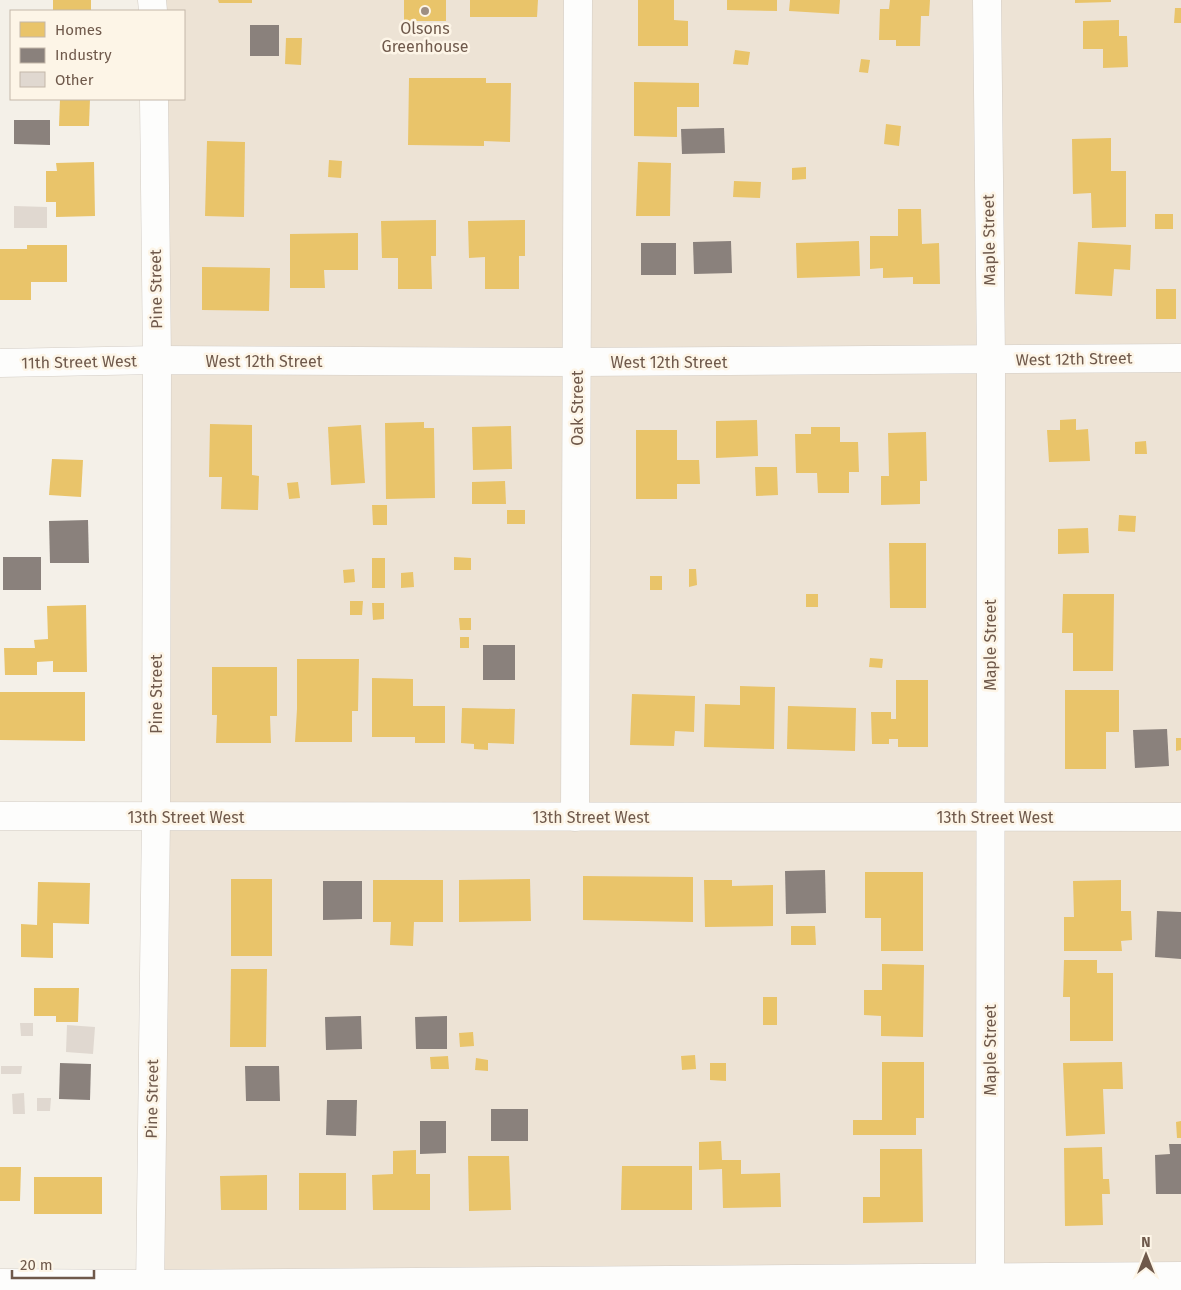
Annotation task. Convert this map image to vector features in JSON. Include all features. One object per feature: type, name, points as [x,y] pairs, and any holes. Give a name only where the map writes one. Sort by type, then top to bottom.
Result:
[{"type":"street","name":"Oak Street","points":[[575,817],[578,0]]},
{"type":"street","name":"Maple Street","points":[[987,0],[991,360],[990,1284]]},
{"type":"street","name":"Pine Street","points":[[150,1287],[156,817],[157,360],[154,100]]},
{"type":"street","name":"West 12th Street","points":[[157,360],[578,362],[1181,358]]},
{"type":"street","name":"11th Street West","points":[[0,363],[157,360]]},
{"type":"street","name":"13th Street West","points":[[0,816],[1181,817]]},
{"type":"street","points":[[0,1283],[150,1287],[990,1284],[1181,1276]]},
{"type":"shaded area","points":[[152,0],[1181,0],[1181,1290],[0,1290],[150,1284],[154,100],[185,100],[185,10],[153,10]]},
{"type":"building: Homes","points":[[53,0],[91,0],[91,10],[53,10]]},
{"type":"building: Homes","points":[[218,0],[252,0],[252,3],[219,3]]},
{"type":"building: Homes","name":"Olsons Greenhouse","points":[[404,0],[446,0],[446,21],[404,21]]},
{"type":"building: Homes","points":[[470,0],[538,0],[537,17],[470,17]]},
{"type":"building: Homes","points":[[638,0],[674,0],[674,20],[688,21],[688,46],[638,46]]},
{"type":"building: Homes","points":[[727,0],[777,0],[777,11],[727,10]]},
{"type":"building: Homes","points":[[790,0],[840,0],[839,14],[789,11]]},
{"type":"building: Homes","points":[[890,0],[930,0],[929,16],[921,16],[920,46],[896,46],[896,40],[879,40],[880,9],[889,9]]},
{"type":"building: Homes","points":[[1075,0],[1111,0],[1111,2],[1075,3]]},
{"type":"building: Homes","points":[[1175,8],[1181,8],[1181,23],[1174,23]]},
{"type":"building: Homes","points":[[1119,20],[1119,36],[1127,36],[1128,67],[1103,68],[1103,49],[1083,49],[1083,21]]},
{"type":"building: Homes","points":[[286,38],[302,38],[301,65],[285,64]]},
{"type":"building: Homes","points":[[735,50],[750,52],[748,65],[733,64]]},
{"type":"building: Homes","points":[[861,59],[870,60],[868,73],[859,72]]},
{"type":"building: Homes","points":[[409,78],[486,78],[486,83],[511,83],[510,142],[484,141],[484,146],[408,145]]},
{"type":"building: Homes","points":[[634,82],[699,83],[699,107],[677,107],[677,137],[634,136]]},
{"type":"building: Homes","points":[[60,100],[90,100],[89,126],[59,126]]},
{"type":"building: Homes","points":[[886,124],[901,126],[899,146],[884,144]]},
{"type":"building: Homes","points":[[1111,138],[1111,171],[1126,171],[1126,227],[1092,228],[1091,193],[1073,194],[1072,139]]},
{"type":"building: Homes","points":[[207,141],[245,142],[244,217],[205,216]]},
{"type":"building: Homes","points":[[329,160],[342,161],[341,178],[328,177]]},
{"type":"building: Homes","points":[[94,162],[95,216],[56,217],[56,202],[46,202],[46,171],[57,171],[56,163]]},
{"type":"building: Homes","points":[[638,162],[671,163],[670,216],[636,216]]},
{"type":"building: Homes","points":[[806,167],[806,179],[792,180],[792,168]]},
{"type":"building: Homes","points":[[734,181],[761,182],[760,198],[733,197]]},
{"type":"building: Homes","points":[[898,209],[921,209],[922,244],[939,243],[940,284],[913,284],[913,277],[883,278],[883,268],[870,269],[870,236],[898,236]]},
{"type":"building: Homes","points":[[1155,214],[1173,214],[1173,229],[1155,229]]},
{"type":"building: Homes","points":[[436,220],[436,256],[431,256],[432,289],[398,289],[398,258],[382,258],[381,221]]},
{"type":"building: Homes","points":[[525,220],[525,256],[519,256],[519,289],[485,289],[485,257],[469,258],[468,221]]},
{"type":"building: Homes","points":[[358,233],[358,270],[324,270],[325,288],[290,288],[290,234]]},
{"type":"building: Homes","points":[[859,241],[860,276],[797,278],[796,243]]},
{"type":"building: Homes","points":[[1078,242],[1131,245],[1130,270],[1114,269],[1112,296],[1075,294]]},
{"type":"building: Homes","points":[[27,245],[67,245],[67,282],[31,282],[31,300],[0,300],[0,249],[27,249]]},
{"type":"building: Homes","points":[[202,267],[270,268],[269,311],[202,310]]},
{"type":"building: Homes","points":[[1156,289],[1176,289],[1176,319],[1156,319]]},
{"type":"building: Homes","points":[[1076,419],[1076,430],[1088,429],[1090,461],[1049,462],[1047,430],[1060,430],[1060,420]]},
{"type":"building: Homes","points":[[757,420],[758,456],[716,458],[716,421]]},
{"type":"building: Homes","points":[[424,422],[424,428],[434,428],[435,498],[386,499],[385,423]]},
{"type":"building: Homes","points":[[210,424],[252,425],[252,475],[259,476],[258,510],[221,509],[222,477],[209,477]]},
{"type":"building: Homes","points":[[361,425],[365,483],[331,485],[328,427]]},
{"type":"building: Homes","points":[[511,426],[512,469],[473,470],[472,427]]},
{"type":"building: Homes","points":[[811,427],[840,427],[840,442],[858,442],[859,472],[849,472],[849,493],[818,493],[817,473],[796,473],[795,434],[811,434]]},
{"type":"building: Homes","points":[[636,430],[677,430],[677,460],[699,460],[700,484],[677,484],[677,499],[636,499]]},
{"type":"building: Homes","points":[[926,432],[927,481],[920,481],[920,504],[881,505],[881,476],[889,476],[888,433]]},
{"type":"building: Homes","points":[[1146,441],[1147,454],[1135,454],[1135,442]]},
{"type":"building: Homes","points":[[52,459],[83,460],[81,497],[49,495]]},
{"type":"building: Homes","points":[[755,467],[777,467],[778,495],[756,496]]},
{"type":"building: Homes","points":[[505,481],[506,504],[472,504],[472,482]]},
{"type":"building: Homes","points":[[298,482],[300,498],[289,499],[287,483]]},
{"type":"building: Homes","points":[[372,505],[387,505],[387,525],[373,525]]},
{"type":"building: Homes","points":[[507,510],[525,510],[525,524],[507,524]]},
{"type":"building: Homes","points":[[1119,515],[1136,516],[1135,532],[1118,531]]},
{"type":"building: Homes","points":[[1088,528],[1089,553],[1058,554],[1058,529]]},
{"type":"building: Homes","points":[[889,543],[926,543],[926,608],[890,608]]},
{"type":"building: Homes","points":[[454,557],[471,558],[471,570],[454,570]]},
{"type":"building: Homes","points":[[372,558],[385,558],[385,588],[372,588]]},
{"type":"building: Homes","points":[[354,569],[355,582],[344,583],[343,570]]},
{"type":"building: Homes","points":[[689,569],[696,569],[697,585],[689,587]]},
{"type":"building: Homes","points":[[413,572],[414,587],[401,588],[401,573]]},
{"type":"building: Homes","points":[[650,576],[662,576],[662,590],[650,590]]},
{"type":"building: Homes","points":[[806,594],[818,594],[818,607],[806,607]]},
{"type":"building: Homes","points":[[1063,594],[1114,594],[1113,671],[1073,671],[1073,633],[1062,633]]},
{"type":"building: Homes","points":[[350,601],[363,601],[362,615],[350,615]]},
{"type":"building: Homes","points":[[372,603],[384,603],[384,619],[373,620]]},
{"type":"building: Homes","points":[[86,605],[87,672],[53,672],[53,661],[37,662],[37,675],[5,675],[4,648],[35,648],[34,640],[48,639],[47,606]]},
{"type":"building: Homes","points":[[459,618],[471,618],[471,630],[460,630]]},
{"type":"building: Homes","points":[[460,637],[469,637],[469,648],[460,648]]},
{"type":"building: Homes","points":[[870,658],[883,659],[882,668],[869,667]]},
{"type":"building: Homes","points":[[297,659],[359,659],[358,711],[352,711],[352,742],[295,742]]},
{"type":"building: Homes","points":[[212,667],[277,667],[277,716],[270,716],[271,743],[216,743],[217,715],[212,715]]},
{"type":"building: Homes","points":[[372,678],[413,679],[413,706],[445,706],[445,743],[415,743],[415,737],[372,737]]},
{"type":"building: Homes","points":[[896,680],[928,680],[928,747],[898,747],[898,739],[889,739],[889,744],[872,744],[871,712],[891,712],[891,719],[896,719]]},
{"type":"building: Homes","points":[[740,686],[775,687],[774,749],[704,747],[705,704],[740,705]]},
{"type":"building: Homes","points":[[1065,690],[1119,690],[1119,732],[1106,732],[1106,769],[1065,769]]},
{"type":"building: Homes","points":[[0,692],[85,692],[85,741],[0,740]]},
{"type":"building: Homes","points":[[632,694],[695,696],[694,732],[675,731],[674,746],[630,745]]},
{"type":"building: Homes","points":[[788,706],[856,708],[855,751],[787,749]]},
{"type":"building: Homes","points":[[462,708],[515,709],[514,744],[488,743],[488,750],[474,749],[474,744],[461,743]]},
{"type":"building: Homes","points":[[1176,738],[1181,738],[1181,750],[1176,751]]},
{"type":"building: Homes","points":[[865,872],[923,872],[923,951],[881,951],[881,918],[865,918]]},
{"type":"building: Homes","points":[[583,876],[693,877],[693,922],[583,920]]},
{"type":"building: Homes","points":[[231,879],[272,879],[272,956],[231,956]]},
{"type":"building: Homes","points":[[530,879],[531,921],[459,922],[459,880]]},
{"type":"building: Homes","points":[[373,880],[443,880],[443,922],[414,922],[413,946],[390,945],[391,922],[373,922]]},
{"type":"building: Homes","points":[[704,880],[732,880],[732,886],[773,885],[773,926],[705,927]]},
{"type":"building: Homes","points":[[1121,880],[1121,911],[1131,911],[1132,940],[1121,941],[1122,951],[1064,951],[1064,917],[1074,917],[1073,881]]},
{"type":"building: Homes","points":[[38,882],[90,883],[89,924],[53,923],[53,958],[21,957],[21,924],[37,925]]},
{"type":"building: Homes","points":[[791,926],[815,926],[816,945],[791,945]]},
{"type":"building: Homes","points":[[1064,960],[1097,960],[1097,973],[1113,973],[1113,1041],[1070,1041],[1070,997],[1063,997]]},
{"type":"building: Homes","points":[[882,964],[924,965],[923,1037],[881,1036],[881,1016],[864,1015],[864,990],[882,990]]},
{"type":"building: Homes","points":[[231,969],[267,969],[266,1047],[230,1047]]},
{"type":"building: Homes","points":[[34,988],[79,988],[78,1022],[56,1022],[56,1016],[34,1016]]},
{"type":"building: Homes","points":[[763,997],[777,997],[777,1025],[763,1025]]},
{"type":"building: Homes","points":[[473,1032],[474,1046],[460,1047],[459,1033]]},
{"type":"building: Homes","points":[[695,1055],[696,1069],[682,1070],[681,1056]]},
{"type":"building: Homes","points":[[448,1056],[449,1069],[431,1069],[430,1057]]},
{"type":"building: Homes","points":[[476,1058],[488,1060],[488,1071],[475,1070]]},
{"type":"building: Homes","points":[[882,1062],[924,1062],[924,1118],[916,1118],[916,1135],[853,1135],[853,1120],[882,1120]]},
{"type":"building: Homes","points":[[1122,1062],[1123,1089],[1103,1089],[1105,1134],[1066,1136],[1063,1063]]},
{"type":"building: Homes","points":[[710,1063],[726,1063],[726,1081],[710,1080]]},
{"type":"building: Homes","points":[[1181,1121],[1181,1138],[1177,1138],[1176,1122]]},
{"type":"building: Homes","points":[[721,1141],[722,1160],[741,1160],[741,1174],[780,1173],[781,1207],[723,1208],[722,1169],[699,1170],[699,1142]]},
{"type":"building: Homes","points":[[1102,1147],[1103,1179],[1109,1179],[1110,1194],[1102,1194],[1103,1225],[1065,1226],[1064,1148]]},
{"type":"building: Homes","points":[[880,1149],[922,1149],[923,1222],[863,1223],[863,1197],[880,1197]]},
{"type":"building: Homes","points":[[416,1150],[416,1174],[430,1174],[430,1210],[373,1210],[372,1175],[393,1174],[393,1151]]},
{"type":"building: Homes","points":[[468,1156],[509,1156],[511,1210],[469,1211]]},
{"type":"building: Homes","points":[[622,1166],[692,1166],[692,1210],[621,1210]]},
{"type":"building: Homes","points":[[0,1167],[21,1167],[20,1201],[0,1201]]},
{"type":"building: Homes","points":[[299,1173],[346,1173],[346,1210],[299,1210]]},
{"type":"building: Homes","points":[[267,1175],[267,1210],[221,1210],[220,1176]]},
{"type":"building: Homes","points":[[34,1177],[102,1177],[102,1214],[34,1214]]},
{"type":"building: Industry","points":[[250,25],[279,25],[279,56],[250,56]]},
{"type":"building: Industry","points":[[14,120],[50,120],[50,145],[14,144]]},
{"type":"building: Industry","points":[[724,128],[725,153],[682,154],[681,129]]},
{"type":"building: Industry","points":[[731,241],[732,273],[694,274],[693,242]]},
{"type":"building: Industry","points":[[641,243],[676,243],[676,275],[641,275]]},
{"type":"building: Industry","points":[[88,520],[89,563],[50,563],[49,521]]},
{"type":"building: Industry","points":[[3,557],[41,557],[41,590],[3,590]]},
{"type":"building: Industry","points":[[483,645],[515,645],[515,680],[483,680]]},
{"type":"building: Industry","points":[[1167,729],[1169,766],[1135,768],[1133,730]]},
{"type":"building: Industry","points":[[825,870],[826,913],[786,914],[785,871]]},
{"type":"building: Industry","points":[[323,881],[362,881],[362,919],[323,920]]},
{"type":"building: Industry","points":[[1157,911],[1181,912],[1181,959],[1155,957]]},
{"type":"building: Industry","points":[[361,1016],[362,1049],[326,1050],[325,1017]]},
{"type":"building: Industry","points":[[447,1016],[447,1049],[416,1049],[415,1017]]},
{"type":"building: Industry","points":[[60,1063],[91,1064],[90,1100],[59,1099]]},
{"type":"building: Industry","points":[[245,1066],[279,1066],[280,1101],[246,1101]]},
{"type":"building: Industry","points":[[327,1100],[357,1100],[356,1136],[326,1135]]},
{"type":"building: Industry","points":[[491,1109],[528,1109],[528,1141],[491,1141]]},
{"type":"building: Industry","points":[[420,1121],[446,1121],[446,1153],[420,1154]]},
{"type":"building: Industry","points":[[1169,1144],[1181,1144],[1181,1194],[1156,1194],[1155,1155],[1170,1154]]},
{"type":"building: Other","points":[[14,206],[47,207],[47,228],[14,228]]},
{"type":"building: Other","points":[[20,1023],[33,1023],[33,1036],[21,1036]]},
{"type":"building: Other","points":[[67,1025],[95,1027],[93,1054],[66,1052]]},
{"type":"building: Other","points":[[1,1066],[22,1066],[21,1074],[1,1074]]},
{"type":"building: Other","points":[[24,1093],[25,1114],[13,1114],[12,1094]]},
{"type":"building: Other","points":[[37,1098],[51,1098],[50,1111],[37,1111]]},
{"type":"place","name":"Olsons Greenhouse","points":[[425,11]]}]
